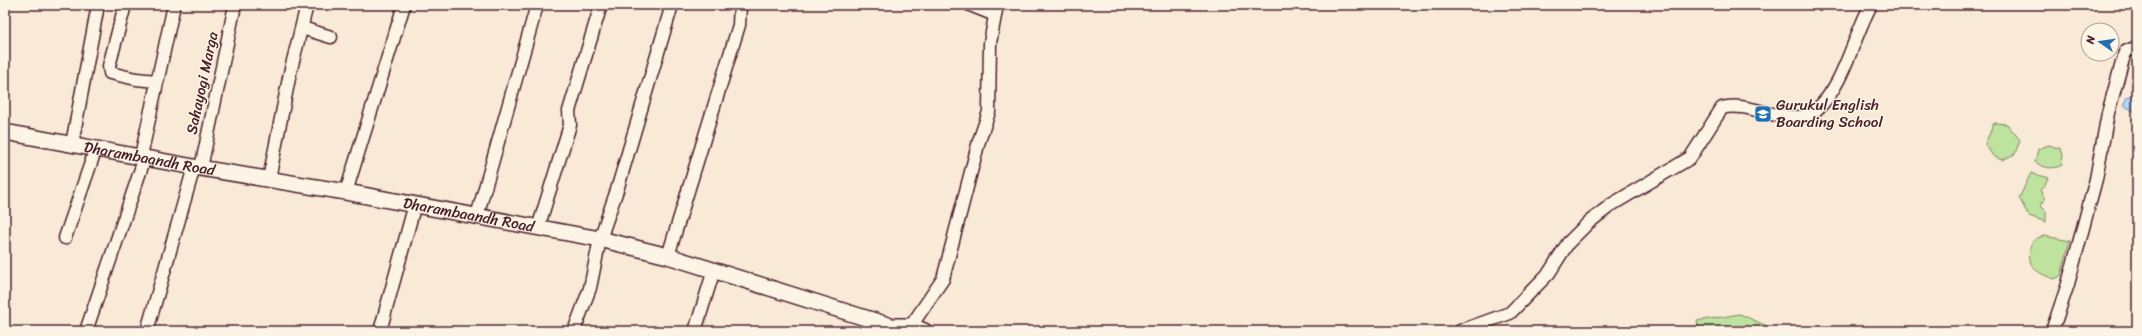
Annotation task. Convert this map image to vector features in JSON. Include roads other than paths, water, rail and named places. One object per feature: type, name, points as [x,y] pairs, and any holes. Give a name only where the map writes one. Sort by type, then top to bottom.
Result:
[{"type":"main road","name":"Dharambaandh Road","points":[[5,132],[143,156],[197,168],[415,204],[600,239],[668,256],[714,270],[890,328],[918,329]]},
{"type":"street","points":[[72,144],[98,5]]},
{"type":"street","points":[[125,5],[109,66],[110,73],[136,79],[157,81]]},
{"type":"street","points":[[86,331],[143,156],[157,81],[174,5]]},
{"type":"street","name":"Sahayogi Marga","points":[[148,331],[197,168],[235,5]]},
{"type":"street","points":[[269,179],[290,73],[307,5]]},
{"type":"street","points":[[346,192],[404,5]]},
{"type":"street","points":[[477,216],[537,5]]},
{"type":"street","points":[[538,228],[570,125],[569,112],[601,5]]},
{"type":"street","points":[[574,331],[590,288],[600,239],[618,190],[672,5]]},
{"type":"street","points":[[668,256],[739,25],[740,5]]},
{"type":"street","points":[[918,329],[943,280],[989,112],[990,43],[996,10],[970,5]]},
{"type":"street","points":[[1460,331],[1510,313],[1549,273],[1568,243],[1588,223],[1611,206],[1690,158],[1722,108],[1732,105],[1790,118],[1808,115],[1816,110],[1834,85],[1857,30],[1871,5]]},
{"type":"street","points":[[302,28],[331,37]]},
{"type":"street","points":[[2052,331],[2068,284],[2096,179],[2108,112],[2125,52],[2137,47]]},
{"type":"street","points":[[65,238],[96,148]]},
{"type":"street","points":[[380,331],[415,204]]},
{"type":"street","points":[[695,331],[714,270]]},
{"type":"water","points":[[2137,94],[2137,113],[2123,105],[2127,97]]},
{"type":"place","name":"Gurukul English Boarding School","points":[[1763,114]]}]
